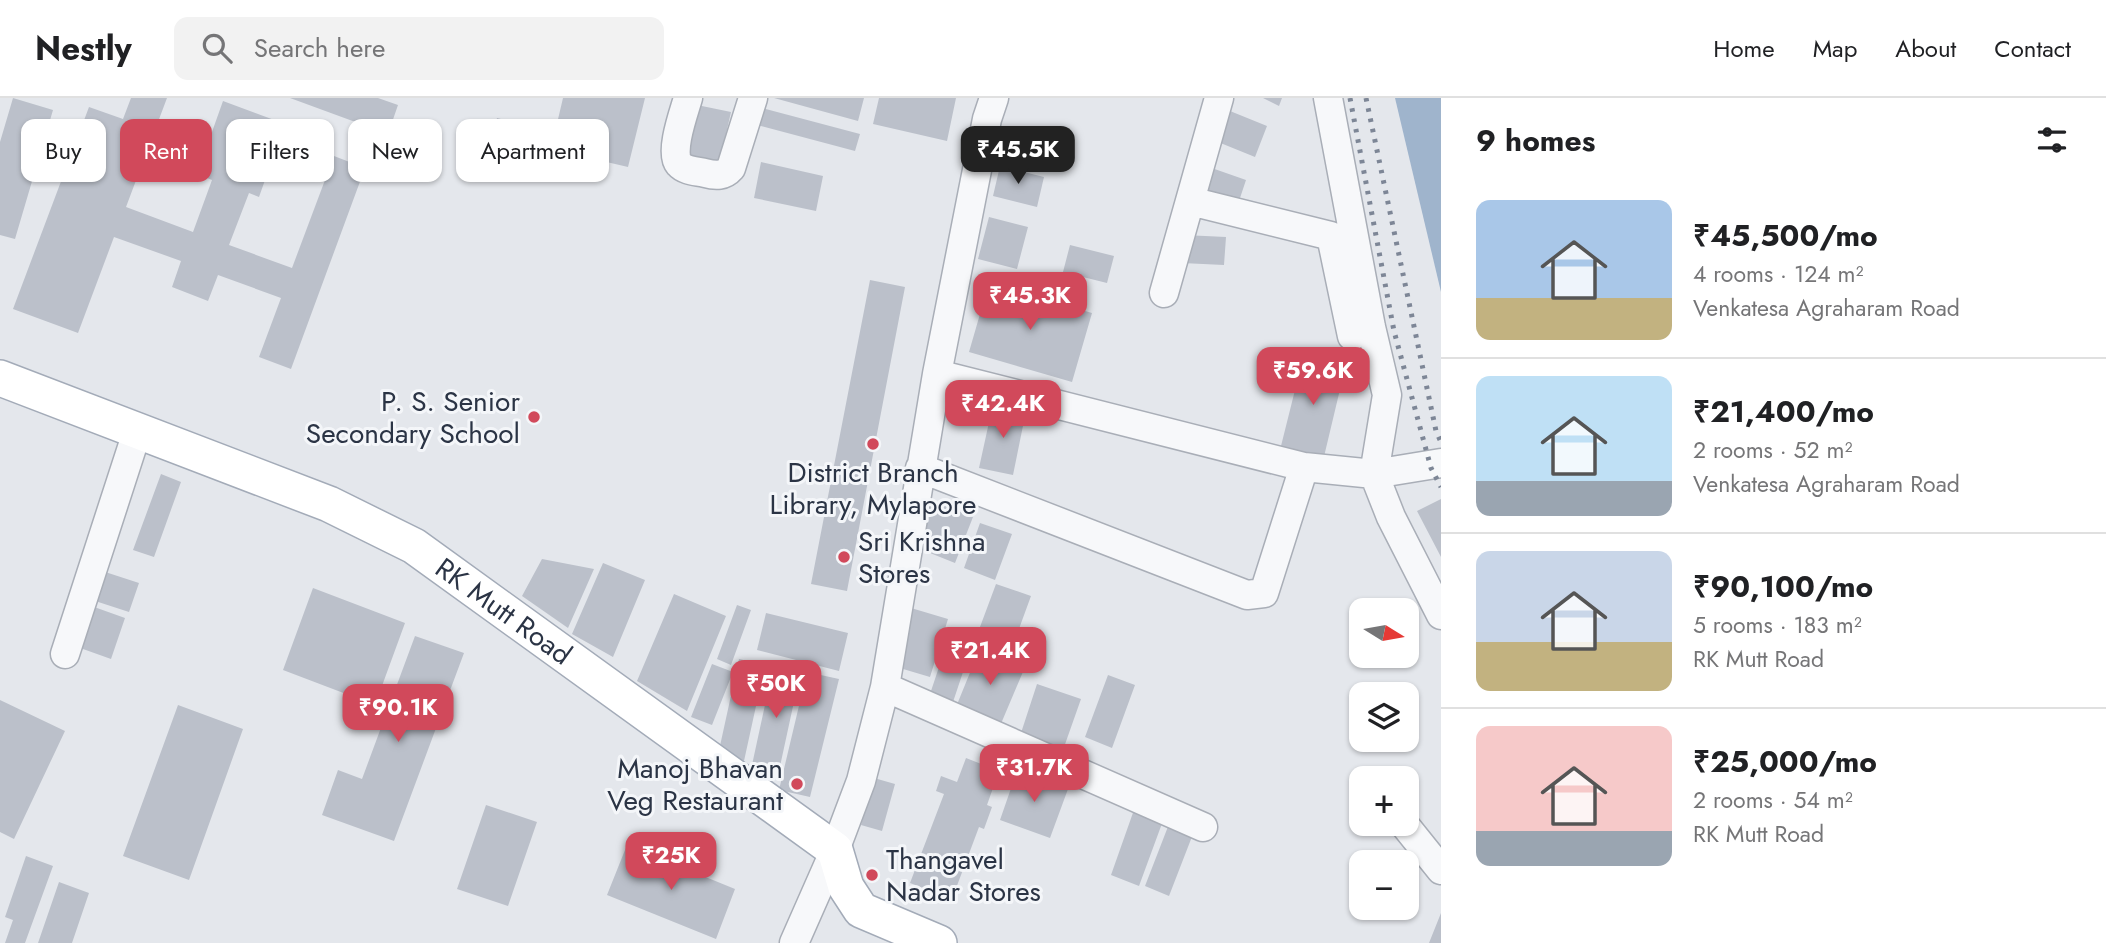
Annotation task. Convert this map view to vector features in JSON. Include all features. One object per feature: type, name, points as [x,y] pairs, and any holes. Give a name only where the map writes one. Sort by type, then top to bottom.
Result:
[{"type":"main road","name":"RK Mutt Road","points":[[0,378],[329,504],[414,546],[835,850]]},
{"type":"main road","points":[[835,850],[846,887],[861,910],[939,943]]},
{"type":"street","points":[[688,98],[675,147],[675,158],[686,169],[713,175],[725,174],[731,168],[753,98]]},
{"type":"street","points":[[794,943],[835,850],[861,781],[886,687],[937,374],[987,119],[994,98]]},
{"type":"street","points":[[1164,293],[1219,98]]},
{"type":"street","points":[[1328,98],[1371,327],[1387,395],[1382,473],[1391,517],[1441,615]]},
{"type":"street","points":[[1190,201],[1331,236],[1352,336]]},
{"type":"street","points":[[937,374],[1304,467],[1382,473],[1441,463]]},
{"type":"street","points":[[65,654],[138,429]]},
{"type":"street","points":[[920,468],[1247,595],[1256,596],[1264,593],[1304,467]]},
{"type":"street","points":[[886,687],[1203,827]]},
{"type":"street","points":[[1414,836],[1441,870]]},
{"type":"water","points":[[1395,98],[1441,98],[1441,292]]},
{"type":"building","points":[[13,98],[53,110],[50,119],[21,119],[21,182],[32,182],[15,239],[0,235],[0,142]]},
{"type":"building","points":[[131,98],[167,98],[159,119],[123,119]]},
{"type":"building","points":[[290,98],[378,98],[398,105],[393,119],[348,119]]},
{"type":"building","points":[[563,98],[645,98],[628,167],[609,163],[609,119],[558,119]]},
{"type":"building","points":[[774,98],[864,98],[858,121]]},
{"type":"building","points":[[879,98],[956,98],[947,141],[873,124]]},
{"type":"building","points":[[1263,98],[1282,98],[1279,106]]},
{"type":"building","points":[[223,101],[272,119],[226,119],[226,182],[264,182],[259,197],[249,193],[229,245],[292,268],[324,182],[334,182],[334,156],[348,161],[348,182],[360,182],[291,369],[259,357],[281,298],[218,275],[208,301],[172,287],[181,261],[114,237],[78,333],[13,309],[61,182],[106,182],[106,119],[84,119],[89,107],[123,119],[120,119],[120,182],[135,182],[126,207],[193,232],[212,182],[212,132]]},
{"type":"building","points":[[697,105],[731,112],[718,169],[684,161]]},
{"type":"building","points":[[762,108],[860,134],[855,151],[757,125]]},
{"type":"building","points":[[1230,111],[1267,126],[1255,157],[1218,142]]},
{"type":"building","points":[[761,162],[823,176],[816,211],[754,198]]},
{"type":"building","points":[[1000,166],[1044,177],[1037,207],[993,196]]},
{"type":"building","points":[[1206,166],[1246,180],[1238,204],[1198,190]]},
{"type":"building","points":[[989,217],[1028,227],[1017,269],[978,259]]},
{"type":"building","points":[[1184,235],[1226,237],[1224,265],[1182,263]]},
{"type":"building","points":[[1070,245],[1114,256],[1107,283],[1063,272]]},
{"type":"building","points":[[870,280],[905,287],[847,591],[811,584]]},
{"type":"building","points":[[989,283],[1092,313],[1072,382],[969,352]]},
{"type":"building","points":[[1305,350],[1347,360],[1322,465],[1279,454]]},
{"type":"building","points":[[993,404],[1026,411],[1013,475],[979,468]]},
{"type":"building","points":[[161,474],[181,482],[154,557],[133,550]]},
{"type":"building","points":[[1441,499],[1441,557],[1417,511]]},
{"type":"building","points":[[933,501],[973,517],[955,563],[915,547]]},
{"type":"building","points":[[980,523],[1012,534],[995,580],[964,568]]},
{"type":"building","points":[[542,559],[594,569],[568,628],[522,596]]},
{"type":"building","points":[[603,563],[645,580],[613,657],[572,634]]},
{"type":"building","points":[[96,569],[139,583],[129,612],[86,598]]},
{"type":"building","points":[[996,584],[1031,596],[1012,648],[977,635]]},
{"type":"building","points":[[313,588],[405,623],[375,705],[283,670]]},
{"type":"building","points":[[674,594],[726,616],[687,711],[637,681]]},
{"type":"building","points":[[83,603],[125,618],[111,659],[69,644]]},
{"type":"building","points":[[737,605],[751,610],[731,665],[717,659]]},
{"type":"building","points":[[911,608],[948,619],[930,677],[893,666]]},
{"type":"building","points":[[766,613],[848,633],[839,671],[757,650]]},
{"type":"building","points":[[950,634],[973,642],[953,702],[930,694]]},
{"type":"building","points":[[415,636],[464,653],[394,841],[322,815],[338,770],[362,779]]},
{"type":"building","points":[[980,648],[1025,667],[1000,726],[956,707]]},
{"type":"building","points":[[739,659],[765,665],[744,761],[718,755]]},
{"type":"building","points":[[712,664],[733,672],[712,725],[691,717]]},
{"type":"building","points":[[773,668],[800,674],[779,771],[752,765]]},
{"type":"building","points":[[807,672],[839,679],[810,797],[779,790]]},
{"type":"building","points":[[1108,675],[1135,685],[1112,748],[1085,737]]},
{"type":"building","points":[[1037,684],[1081,699],[1063,750],[1020,736]]},
{"type":"building","points":[[0,700],[65,731],[14,839],[0,832]]},
{"type":"building","points":[[178,705],[243,729],[189,880],[123,856]]},
{"type":"building","points":[[966,758],[999,771],[987,805],[992,807],[984,829],[979,827],[952,899],[910,883],[944,794],[936,791],[941,776],[957,782]]},
{"type":"building","points":[[1017,771],[1068,789],[1050,838],[1000,820]]},
{"type":"building","points":[[874,778],[895,784],[882,831],[861,825]]},
{"type":"building","points":[[486,805],[537,822],[508,906],[457,889]]},
{"type":"building","points":[[1135,807],[1164,818],[1139,886],[1111,875]]},
{"type":"building","points":[[1169,824],[1193,834],[1169,896],[1145,886]]},
{"type":"building","points":[[627,845],[735,889],[716,939],[607,895]]},
{"type":"building","points":[[26,856],[53,866],[25,943],[5,943],[13,920],[5,917]]},
{"type":"building","points":[[59,882],[89,893],[72,943],[38,943]]},
{"type":"building","points":[[1441,913],[1441,943],[1429,943]]},
{"type":"railway","points":[[1350,98],[1394,331],[1431,468],[1441,487]]},
{"type":"railway","points":[[1366,98],[1436,431],[1441,442]]},
{"type":"place","name":"P. S. Senior Secondary School","points":[[534,417]]},
{"type":"place","name":"District Branch Library, Mylapore","points":[[873,444]]},
{"type":"place","name":"Sri Krishna Stores","points":[[844,557]]},
{"type":"place","name":"Manoj Bhavan Veg Restaurant","points":[[797,784]]},
{"type":"place","name":"Thangavel Nadar Stores","points":[[872,875]]}]
